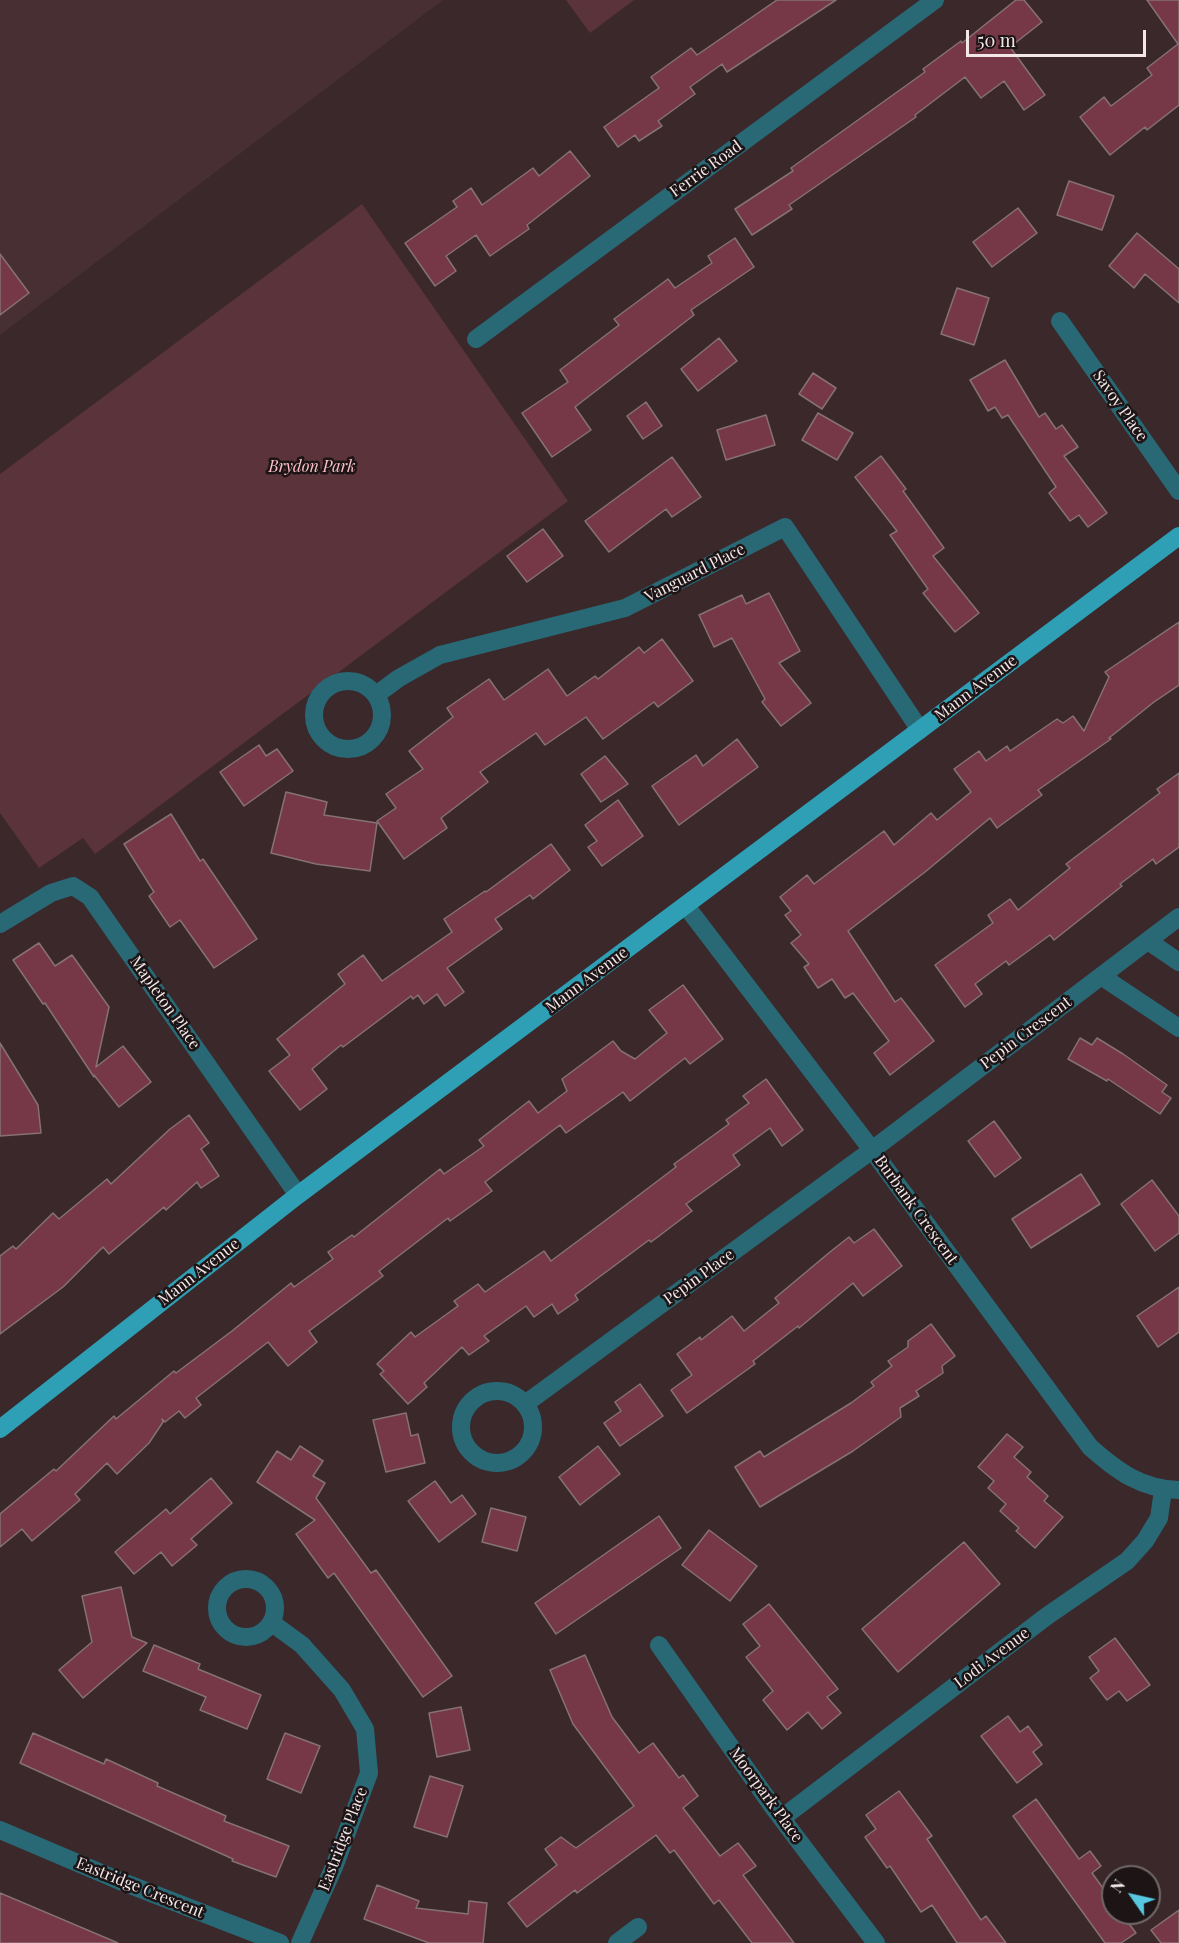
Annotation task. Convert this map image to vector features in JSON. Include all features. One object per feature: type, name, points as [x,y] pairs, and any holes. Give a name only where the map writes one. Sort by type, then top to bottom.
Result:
[{"type":"main road","name":"Mann Avenue","points":[[0,1429],[298,1195],[1179,536]]},
{"type":"street","name":"Ferrie Road","points":[[476,339],[935,0]]},
{"type":"street","name":"Savoy Place","points":[[1060,321],[1179,491]]},
{"type":"street","name":"Vanguard Place","points":[[376,695],[399,678],[440,655],[625,608],[785,527],[920,730]]},
{"type":"street","name":"Mapleton Place","points":[[0,924],[51,893],[73,886],[90,897],[298,1195]]},
{"type":"street","name":"Burbank Crescent","points":[[686,906],[872,1150],[1090,1447],[1117,1471],[1141,1483],[1171,1490]]},
{"type":"street","name":"Pepin Crescent","points":[[872,1150],[1179,917]]},
{"type":"street","points":[[1148,941],[1179,962]]},
{"type":"street","points":[[1101,976],[1179,1028]]},
{"type":"street","name":"Pepin Place","points":[[525,1404],[872,1150]]},
{"type":"street","name":"Lodi Avenue","points":[[782,1818],[1047,1616],[1127,1561],[1145,1541],[1171,1490]]},
{"type":"street","name":"Eastridge Place","points":[[272,1623],[302,1645],[342,1690],[365,1729],[369,1773],[334,1867],[300,1943]]},
{"type":"street","name":"Moorpark Place","points":[[659,1645],[782,1818],[876,1943]]},
{"type":"street","name":"Eastridge Crescent","points":[[0,1830],[120,1881],[280,1943]]},
{"type":"street","points":[[617,1943],[638,1927]]},
{"type":"shaded area","points":[[0,0],[443,0],[0,335]]},
{"type":"green space","points":[[566,0],[634,0],[590,33]]},
{"type":"green space","name":"Brydon Park","points":[[362,204],[568,501],[95,854],[83,838],[39,868],[0,813],[0,474]]},
{"type":"building","points":[[777,0],[836,0],[727,72],[722,64],[690,87],[695,94],[658,121],[662,126],[639,141],[635,135],[618,147],[604,127],[659,88],[651,77],[691,48],[697,55]]},
{"type":"building","points":[[1016,0],[1024,0],[1042,22],[1010,47],[1045,95],[1024,110],[1004,81],[981,98],[965,77],[915,115],[916,117],[789,205],[792,209],[752,235],[735,209],[793,171],[791,168],[925,72],[923,69],[961,41],[962,43]]},
{"type":"building","points":[[1147,0],[1179,0],[1179,105],[1147,130],[1145,127],[1110,155],[1080,117],[1104,97],[1111,106],[1152,75],[1147,68],[1178,44]]},
{"type":"building","points":[[570,151],[590,176],[527,225],[529,229],[490,256],[476,235],[446,256],[456,271],[435,286],[405,243],[457,207],[453,201],[471,188],[482,205],[533,168],[539,176]]},
{"type":"building","points":[[1069,181],[1114,196],[1102,230],[1057,215]]},
{"type":"building","points":[[1018,208],[1037,233],[992,267],[973,242]]},
{"type":"building","points":[[1137,233],[1179,269],[1179,303],[1145,274],[1134,288],[1109,266]]},
{"type":"building","points":[[735,238],[754,267],[691,310],[694,315],[575,407],[591,430],[552,457],[522,413],[568,382],[560,370],[619,325],[614,319],[668,279],[675,288],[712,263],[708,256]]},
{"type":"building","points":[[0,254],[29,293],[0,315]]},
{"type":"building","points":[[957,288],[989,298],[974,345],[941,334]]},
{"type":"building","points":[[719,338],[737,361],[698,391],[681,369]]},
{"type":"building","points":[[1005,360],[1039,417],[1045,413],[1056,429],[1062,425],[1078,447],[1064,456],[1107,513],[1088,527],[1079,515],[1070,521],[1049,493],[1056,487],[1008,415],[1002,418],[995,407],[988,411],[970,380]]},
{"type":"building","points":[[813,373],[836,388],[822,409],[799,394]]},
{"type":"building","points":[[646,402],[662,426],[643,439],[627,416]]},
{"type":"building","points":[[818,413],[853,433],[837,460],[802,440]]},
{"type":"building","points":[[766,415],[775,445],[726,460],[717,430]]},
{"type":"building","points":[[881,456],[906,489],[903,491],[944,548],[933,556],[979,613],[955,632],[923,593],[928,589],[890,535],[897,531],[855,477]]},
{"type":"building","points":[[672,457],[701,497],[672,517],[666,509],[609,552],[585,521]]},
{"type":"building","points":[[543,529],[563,556],[527,582],[507,556]]},
{"type":"building","points":[[769,593],[800,651],[779,663],[811,703],[781,726],[762,702],[765,699],[732,638],[714,647],[699,615],[742,595],[746,604]]},
{"type":"building","points":[[1179,622],[1179,685],[1109,738],[1111,739],[1038,790],[1042,795],[997,828],[990,818],[848,931],[895,1002],[901,998],[934,1041],[890,1075],[874,1053],[889,1041],[853,993],[845,998],[832,979],[818,988],[804,967],[809,964],[791,943],[801,935],[785,915],[791,911],[780,897],[807,875],[814,884],[884,831],[894,845],[931,813],[937,820],[971,792],[954,769],[979,751],[986,761],[1007,746],[1010,751],[1057,719],[1063,723],[1073,716],[1084,731],[1109,677],[1105,672]]},
{"type":"building","points":[[662,639],[693,681],[658,707],[654,702],[603,739],[586,717],[545,745],[536,733],[480,772],[488,782],[441,818],[447,828],[404,859],[377,821],[396,808],[386,794],[423,769],[409,751],[453,717],[447,708],[489,679],[504,700],[548,669],[567,696],[595,676],[598,679],[639,647],[644,653]]},
{"type":"building","points":[[737,739],[758,767],[679,825],[652,786],[696,755],[703,766]]},
{"type":"building","points":[[259,745],[266,756],[277,749],[293,771],[244,806],[220,772]]},
{"type":"building","points":[[605,756],[628,784],[601,802],[581,774]]},
{"type":"building","points":[[1179,773],[1179,847],[1156,864],[1153,859],[1054,940],[1050,935],[1009,965],[1006,961],[975,984],[982,994],[965,1007],[935,965],[993,923],[988,915],[1010,899],[1018,910],[1070,868],[1066,864],[1160,793],[1157,789]]},
{"type":"building","points":[[286,792],[327,802],[324,815],[377,823],[370,871],[316,864],[271,853]]},
{"type":"building","points":[[618,800],[643,836],[602,866],[588,847],[597,841],[585,825]]},
{"type":"building","points":[[171,814],[200,861],[203,859],[257,939],[214,968],[180,920],[170,927],[149,896],[154,892],[124,844]]},
{"type":"building","points":[[551,844],[570,870],[533,899],[530,895],[495,919],[502,929],[447,968],[464,992],[445,1006],[437,994],[424,1004],[418,995],[413,999],[411,996],[343,1047],[341,1045],[312,1069],[327,1089],[300,1110],[269,1071],[290,1055],[277,1039],[345,984],[338,974],[363,955],[382,981],[452,932],[444,919],[486,892]]},
{"type":"building","points":[[39,943],[55,966],[72,955],[109,1007],[96,1067],[123,1046],[151,1082],[119,1107],[94,1075],[94,1077],[45,1003],[43,1004],[13,960]]},
{"type":"building","points":[[683,985],[723,1039],[690,1064],[685,1058],[630,1101],[623,1092],[566,1133],[560,1125],[485,1182],[492,1191],[450,1221],[448,1218],[379,1271],[383,1276],[309,1331],[317,1342],[288,1366],[268,1342],[196,1398],[201,1405],[185,1418],[179,1411],[165,1422],[162,1419],[163,1422],[149,1443],[117,1474],[107,1463],[75,1494],[80,1500],[32,1541],[22,1529],[0,1547],[0,1514],[54,1469],[56,1471],[114,1416],[116,1419],[174,1371],[176,1373],[232,1331],[291,1283],[294,1287],[333,1259],[328,1252],[352,1235],[354,1237],[440,1169],[444,1174],[484,1146],[479,1140],[529,1101],[538,1113],[567,1091],[562,1079],[613,1041],[621,1051],[635,1059],[667,1033],[649,1010]]},
{"type":"building","points":[[1080,1038],[1092,1045],[1097,1038],[1167,1085],[1162,1092],[1171,1098],[1160,1114],[1108,1079],[1107,1081],[1068,1059]]},
{"type":"building","points":[[0,1043],[38,1105],[41,1133],[0,1136]]},
{"type":"building","points":[[766,1079],[803,1130],[782,1146],[770,1128],[733,1155],[740,1165],[686,1204],[692,1211],[575,1295],[578,1300],[558,1314],[552,1304],[534,1317],[526,1306],[484,1336],[489,1341],[469,1355],[462,1347],[424,1383],[427,1387],[408,1404],[380,1374],[384,1371],[377,1364],[411,1332],[415,1337],[458,1306],[454,1301],[478,1284],[485,1292],[544,1251],[551,1261],[676,1167],[674,1164],[729,1124],[726,1120],[749,1103],[743,1096]]},
{"type":"building","points":[[189,1115],[209,1143],[201,1149],[219,1176],[201,1188],[197,1182],[166,1210],[164,1207],[109,1254],[103,1247],[63,1287],[0,1334],[0,1256],[13,1246],[16,1249],[53,1213],[59,1219],[107,1179],[111,1184],[170,1129]]},
{"type":"building","points":[[994,1121],[1021,1158],[995,1177],[968,1141]]},
{"type":"building","points":[[1081,1174],[1100,1204],[1031,1248],[1012,1219]]},
{"type":"building","points":[[1152,1180],[1179,1216],[1179,1233],[1155,1251],[1121,1204]]},
{"type":"building","points":[[874,1229],[902,1266],[863,1296],[853,1283],[799,1328],[798,1326],[753,1361],[755,1364],[687,1413],[671,1390],[692,1375],[677,1354],[700,1337],[701,1340],[732,1316],[744,1331],[779,1303],[775,1298],[849,1237],[854,1243]]},
{"type":"building","points":[[1179,1287],[1179,1332],[1158,1347],[1137,1316]]},
{"type":"building","points":[[931,1324],[955,1356],[942,1366],[943,1373],[916,1391],[919,1396],[900,1408],[901,1417],[853,1451],[760,1507],[735,1467],[760,1451],[764,1457],[851,1403],[874,1386],[871,1382],[892,1366],[888,1361],[908,1347],[908,1341]]},
{"type":"building","points":[[640,1384],[663,1416],[620,1446],[604,1423],[621,1411],[615,1402]]},
{"type":"building","points":[[406,1413],[411,1436],[418,1434],[425,1463],[386,1472],[373,1420]]},
{"type":"building","points":[[1007,1434],[1023,1447],[1014,1457],[1031,1472],[1027,1477],[1048,1496],[1044,1501],[1063,1517],[1035,1548],[1016,1531],[1019,1528],[1000,1511],[1006,1504],[988,1488],[994,1481],[978,1467]]},
{"type":"building","points":[[300,1446],[323,1461],[313,1476],[325,1483],[316,1498],[371,1573],[376,1570],[452,1676],[423,1697],[334,1573],[328,1578],[296,1534],[315,1520],[257,1482],[277,1451],[291,1460]]},
{"type":"building","points":[[598,1446],[620,1474],[580,1505],[559,1477]]},
{"type":"building","points":[[211,1478],[232,1503],[191,1539],[197,1545],[172,1566],[161,1552],[134,1574],[115,1552],[166,1509],[170,1514]]},
{"type":"building","points":[[435,1481],[451,1503],[462,1495],[476,1514],[439,1542],[408,1501]]},
{"type":"building","points":[[491,1508],[526,1517],[517,1551],[482,1542]]},
{"type":"building","points":[[659,1516],[681,1548],[556,1634],[535,1603]]},
{"type":"building","points":[[709,1530],[757,1566],[730,1601],[682,1565]]},
{"type":"building","points":[[964,1542],[1000,1584],[898,1672],[862,1629]]},
{"type":"building","points":[[121,1587],[132,1637],[147,1643],[83,1698],[59,1670],[92,1642],[82,1596]]},
{"type":"building","points":[[769,1604],[838,1689],[827,1697],[841,1713],[822,1729],[808,1712],[787,1730],[763,1700],[773,1691],[746,1657],[760,1646],[743,1624]]},
{"type":"building","points":[[1115,1638],[1150,1685],[1127,1701],[1119,1691],[1107,1700],[1090,1678],[1099,1671],[1089,1657]]},
{"type":"building","points":[[154,1645],[200,1664],[198,1669],[261,1695],[247,1729],[200,1710],[206,1697],[143,1671]]},
{"type":"building","points":[[585,1655],[612,1717],[639,1753],[653,1743],[679,1778],[683,1775],[698,1796],[683,1808],[720,1856],[738,1843],[756,1866],[743,1875],[794,1943],[752,1943],[719,1900],[714,1904],[674,1850],[670,1853],[656,1835],[577,1893],[575,1890],[527,1927],[508,1903],[557,1865],[545,1849],[561,1837],[576,1848],[634,1806],[573,1724],[550,1670]]},
{"type":"building","points":[[461,1707],[470,1750],[437,1757],[429,1713]]},
{"type":"building","points":[[1008,1716],[1020,1732],[1028,1726],[1042,1745],[1033,1752],[1042,1764],[1017,1783],[981,1736]]},
{"type":"building","points":[[33,1733],[104,1764],[106,1759],[158,1783],[157,1786],[226,1816],[224,1821],[289,1846],[276,1877],[232,1861],[233,1859],[20,1763]]},
{"type":"building","points":[[285,1733],[320,1746],[301,1793],[267,1779]]},
{"type":"building","points":[[430,1776],[463,1786],[447,1837],[414,1827]]},
{"type":"building","points":[[899,1791],[932,1836],[927,1839],[981,1920],[986,1916],[1006,1943],[957,1943],[932,1905],[921,1912],[890,1866],[887,1868],[865,1837],[876,1829],[866,1815]]},
{"type":"building","points":[[1036,1799],[1079,1859],[1090,1851],[1101,1866],[1092,1873],[1101,1885],[1101,1925],[1130,1925],[1136,1933],[1121,1943],[1105,1943],[1013,1816]]},
{"type":"building","points":[[377,1885],[419,1901],[416,1908],[468,1914],[469,1901],[487,1903],[483,1943],[429,1943],[364,1919]]},
{"type":"building","points":[[0,1893],[118,1943],[0,1943]]},
{"type":"building","points":[[1179,1910],[1179,1943],[1161,1943],[1151,1930]]}]
